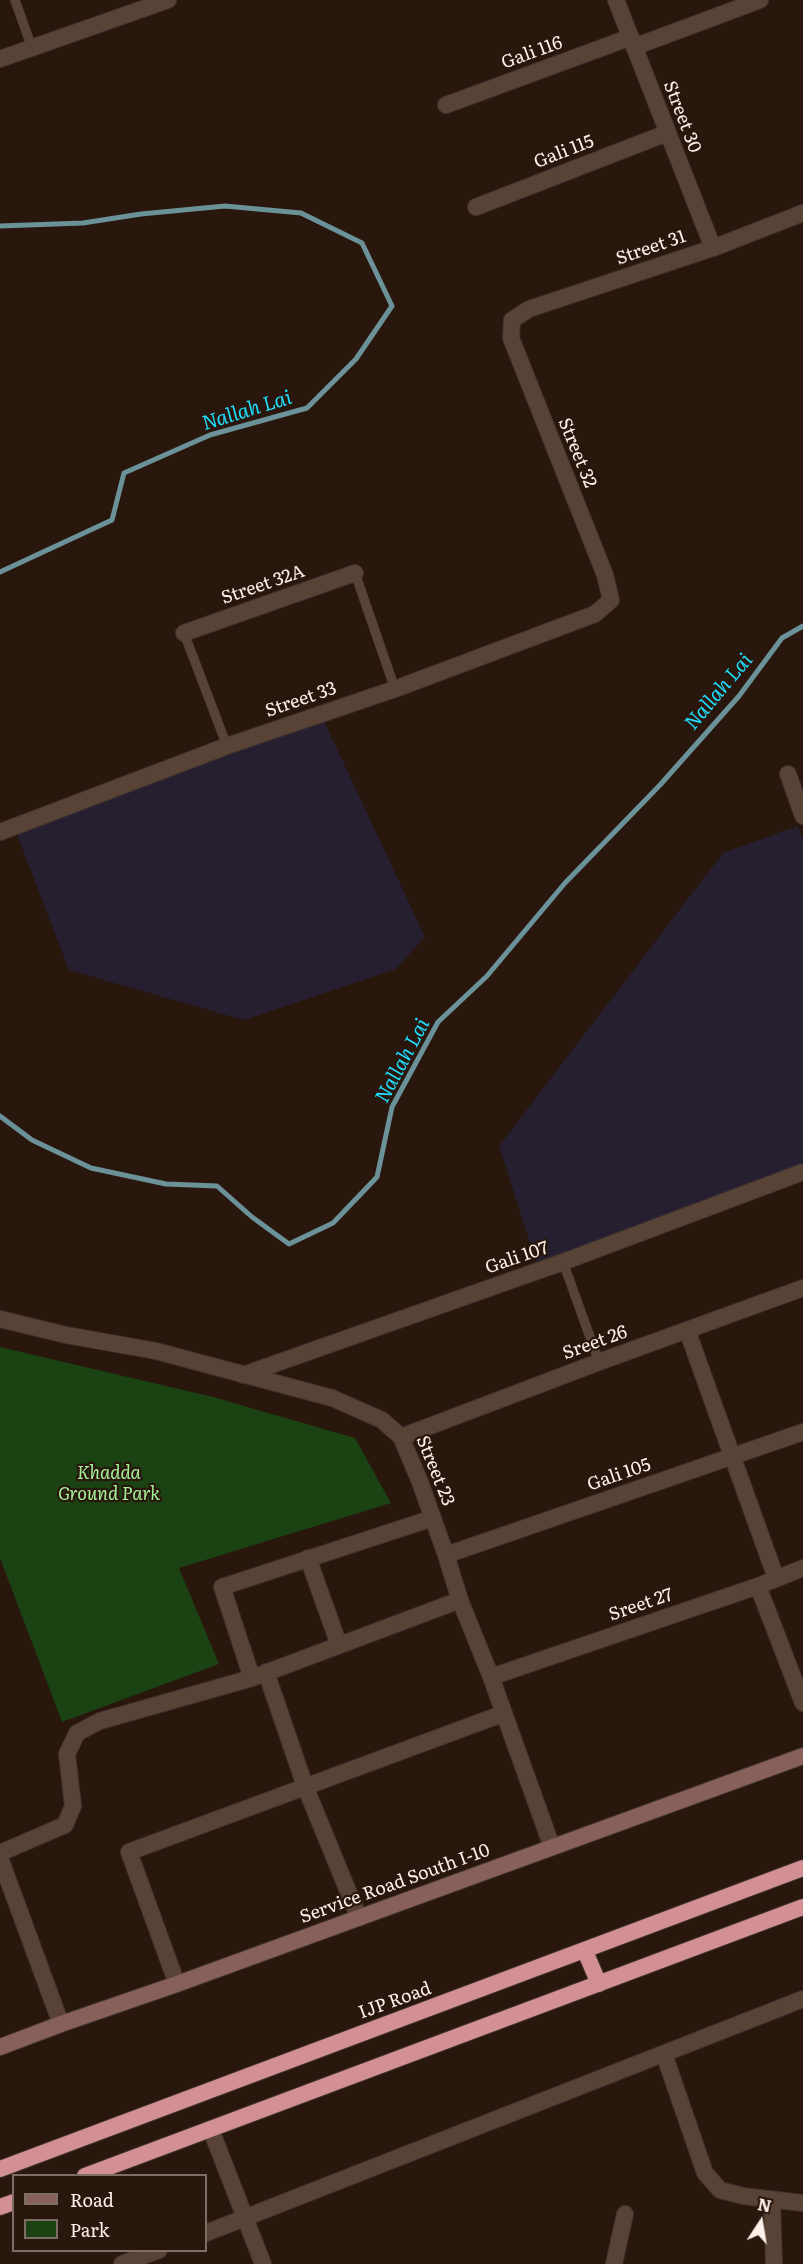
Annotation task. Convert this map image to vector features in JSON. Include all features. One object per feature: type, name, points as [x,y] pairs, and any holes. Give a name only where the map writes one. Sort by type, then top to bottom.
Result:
[{"type":"highway","name":"IJP Road","points":[[0,2169],[803,1868]]},
{"type":"highway","points":[[88,2174],[211,2130],[803,1907]]},
{"type":"highway","points":[[585,1951],[599,1983]]},
{"type":"main road","name":"Service Road South I-10","points":[[0,2047],[803,1756]]},
{"type":"street","points":[[0,59],[168,0]]},
{"type":"street","name":"Street 30","points":[[616,0],[713,248]]},
{"type":"street","name":"Gali 116","points":[[446,105],[760,0]]},
{"type":"street","name":"Gali 115","points":[[476,207],[667,133]]},
{"type":"street","name":"Street 31","points":[[512,320],[529,309],[713,248],[803,213]]},
{"type":"street","name":"Street 32","points":[[512,320],[511,338],[604,575],[611,600]]},
{"type":"street","name":"Street 32A","points":[[184,633],[355,573]]},
{"type":"street","name":"Street 33","points":[[0,832],[227,746],[395,689],[595,614],[611,600]]},
{"type":"street","points":[[788,774],[803,816]]},
{"type":"street","name":"Gali 107","points":[[243,1375],[563,1262],[803,1172]]},
{"type":"street","name":"Sreet 26","points":[[401,1437],[803,1288]]},
{"type":"street","name":"Street 23","points":[[0,1319],[66,1335],[156,1352],[332,1398],[382,1420],[401,1437],[433,1518],[460,1600],[491,1677],[502,1714],[552,1847]]},
{"type":"street","points":[[687,1330],[776,1578]]},
{"type":"street","name":"Gali 105","points":[[446,1555],[803,1432]]},
{"type":"street","points":[[359,1918],[222,1587],[433,1518]]},
{"type":"street","points":[[308,1558],[339,1645]]},
{"type":"street","name":"Sreet 27","points":[[491,1677],[758,1586],[803,1568]]},
{"type":"street","points":[[758,1586],[803,1703]]},
{"type":"street","points":[[0,1853],[65,1825],[73,1806],[67,1754],[77,1733],[100,1721],[259,1675],[460,1600]]},
{"type":"street","points":[[177,1984],[129,1852],[502,1714]]},
{"type":"street","points":[[0,1858],[61,2024]]},
{"type":"street","points":[[207,2233],[803,1999]]},
{"type":"street","points":[[664,2054],[705,2173],[720,2190],[743,2196],[803,2203]]},
{"type":"street","points":[[211,2130],[263,2264]]},
{"type":"street","points":[[772,2200],[774,2264]]},
{"type":"street","points":[[614,2264],[625,2214]]},
{"type":"street","points":[[122,2264],[154,2252]]},
{"type":"lane","points":[[15,0],[32,48]]},
{"type":"lane","points":[[355,573],[395,689]]},
{"type":"lane","points":[[184,633],[227,746]]},
{"type":"lane","points":[[563,1262],[599,1362]]},
{"type":"shaded area","points":[[323,719],[425,937],[396,969],[244,1020],[69,970],[16,832]]},
{"type":"shaded area","points":[[798,826],[803,840],[803,1166],[537,1264],[499,1146],[723,853]]},
{"type":"green space","name":"Khadda Ground Park","points":[[0,1347],[213,1397],[355,1438],[391,1503],[179,1568],[219,1664],[62,1722],[0,1558]]},
{"type":"waterway","name":"Nallah Lai","points":[[0,226],[83,223],[141,214],[225,206],[301,213],[362,243],[392,306],[356,359],[307,408],[210,435],[124,473],[112,520],[0,572]]},
{"type":"waterway","name":"Nallah Lai","points":[[0,1116],[32,1140],[91,1168],[166,1184],[217,1186],[252,1217],[289,1244],[333,1223],[377,1177],[392,1107],[438,1022],[487,976],[565,883],[660,785],[739,696],[782,638],[803,626]]}]
